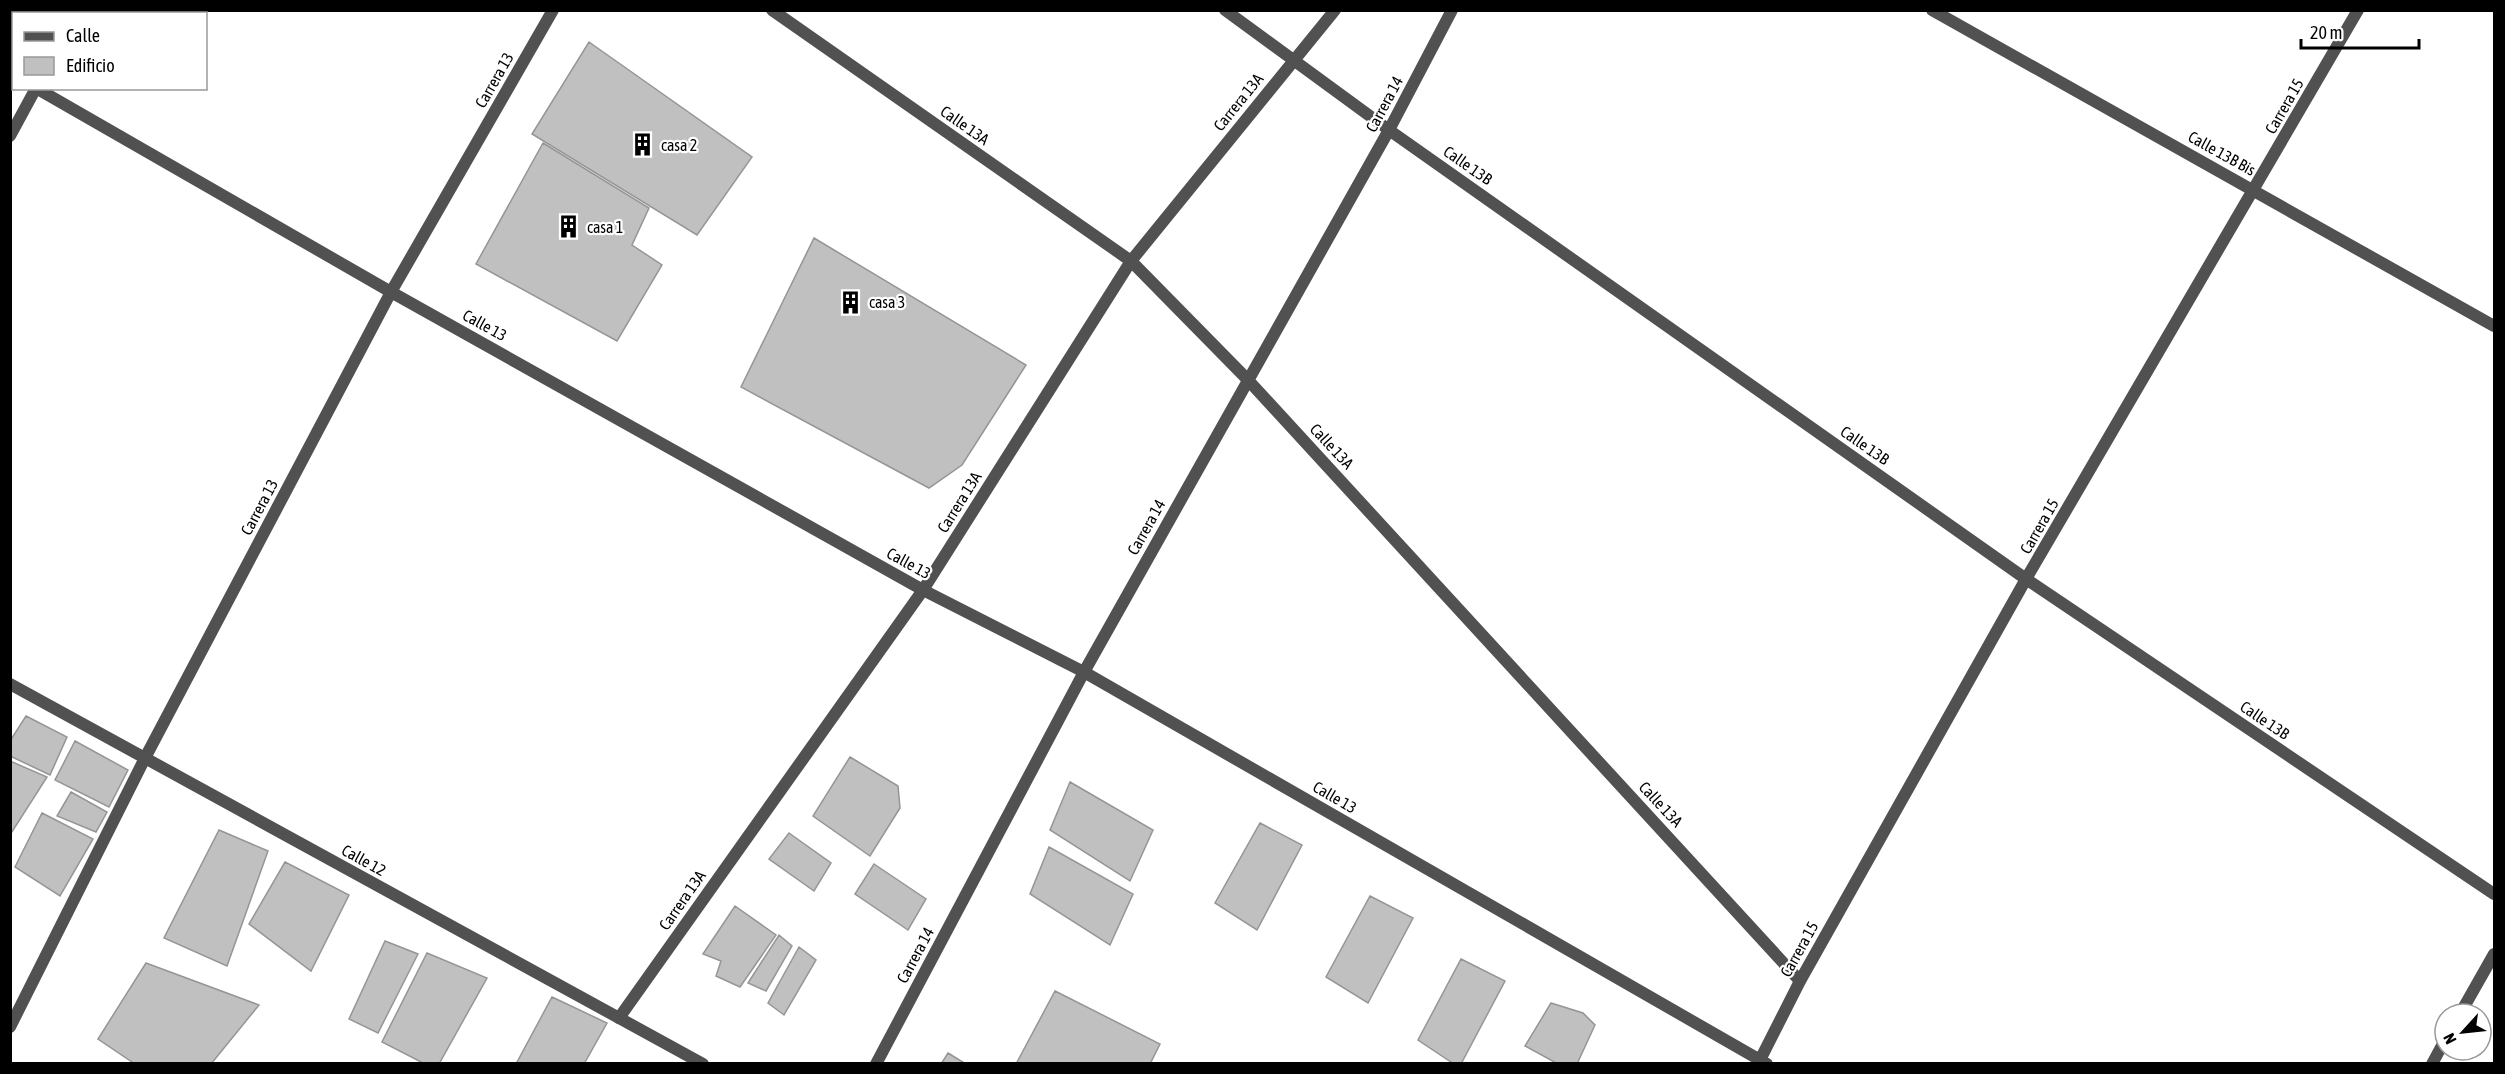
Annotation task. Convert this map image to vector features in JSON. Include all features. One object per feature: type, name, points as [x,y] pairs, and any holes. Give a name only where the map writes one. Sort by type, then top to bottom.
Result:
[{"type":"street","name":"Carrera 13","points":[[10,1027],[145,758],[391,292],[553,10]]},
{"type":"street","name":"Calle 13A","points":[[772,10],[1131,261],[1248,380],[1800,981]]},
{"type":"street","name":"Calle 13B","points":[[1224,10],[1389,130],[2026,579],[2494,894]]},
{"type":"street","name":"Carrera 13A","points":[[619,1018],[923,590],[1131,261],[1335,10]]},
{"type":"street","name":"Carrera 14","points":[[876,1064],[1084,672],[1389,130],[1452,10]]},
{"type":"street","name":"Calle 13B Bis","points":[[1932,10],[2494,326]]},
{"type":"street","name":"Carrera 15","points":[[1762,1062],[1800,981],[2026,579],[2358,10]]},
{"type":"street","points":[[10,136],[35,90]]},
{"type":"street","name":"Calle 13","points":[[39,90],[391,292],[923,590],[1084,672],[1762,1062]]},
{"type":"street","name":"Calle 12","points":[[10,684],[703,1064]]},
{"type":"street","points":[[2467,1002],[2494,954]]},
{"type":"building","name":"casa 2","points":[[589,42],[752,157],[697,235],[532,134]]},
{"type":"building","name":"casa 1","points":[[543,143],[649,208],[632,245],[662,265],[617,341],[476,264]]},
{"type":"building","name":"casa 3","points":[[814,238],[1026,365],[962,465],[929,488],[741,387]]},
{"type":"building","points":[[26,716],[67,737],[50,775],[10,756],[10,741]]},
{"type":"building","points":[[75,741],[128,770],[109,807],[55,780]]},
{"type":"building","points":[[850,757],[898,786],[900,808],[870,856],[813,816]]},
{"type":"building","points":[[10,761],[47,777],[10,835]]},
{"type":"building","points":[[1070,782],[1153,830],[1130,881],[1050,830]]},
{"type":"building","points":[[71,792],[107,812],[96,832],[57,816]]},
{"type":"building","points":[[42,813],[93,839],[60,896],[15,867]]},
{"type":"building","points":[[1260,823],[1302,845],[1257,930],[1215,903]]},
{"type":"building","points":[[219,830],[268,851],[227,966],[164,938]]},
{"type":"building","points":[[789,833],[831,863],[814,891],[769,859]]},
{"type":"building","points":[[1049,847],[1133,894],[1110,945],[1030,894]]},
{"type":"building","points":[[285,862],[349,895],[311,971],[249,924]]},
{"type":"building","points":[[874,864],[926,899],[908,930],[855,894]]},
{"type":"building","points":[[1370,896],[1413,918],[1368,1003],[1326,977]]},
{"type":"building","points":[[735,906],[776,935],[740,987],[716,976],[721,961],[703,954]]},
{"type":"building","points":[[779,935],[792,946],[766,991],[748,983]]},
{"type":"building","points":[[385,941],[418,954],[378,1033],[349,1019]]},
{"type":"building","points":[[799,947],[816,960],[784,1015],[768,1003]]},
{"type":"building","points":[[427,953],[487,978],[439,1064],[425,1064],[382,1042]]},
{"type":"building","points":[[1461,959],[1505,981],[1461,1064],[1454,1064],[1418,1040]]},
{"type":"building","points":[[146,963],[259,1005],[211,1064],[135,1064],[98,1039]]},
{"type":"building","points":[[1055,991],[1160,1044],[1150,1064],[1016,1064]]},
{"type":"building","points":[[552,997],[607,1023],[584,1064],[516,1064]]},
{"type":"building","points":[[1551,1003],[1583,1013],[1595,1025],[1577,1064],[1558,1064],[1525,1046]]},
{"type":"building","points":[[948,1053],[966,1064],[941,1064]]},
{"type":"place","name":"casa 2","points":[[643,145]]},
{"type":"place","name":"casa 1","points":[[569,227]]},
{"type":"place","name":"casa 3","points":[[851,302]]}]
